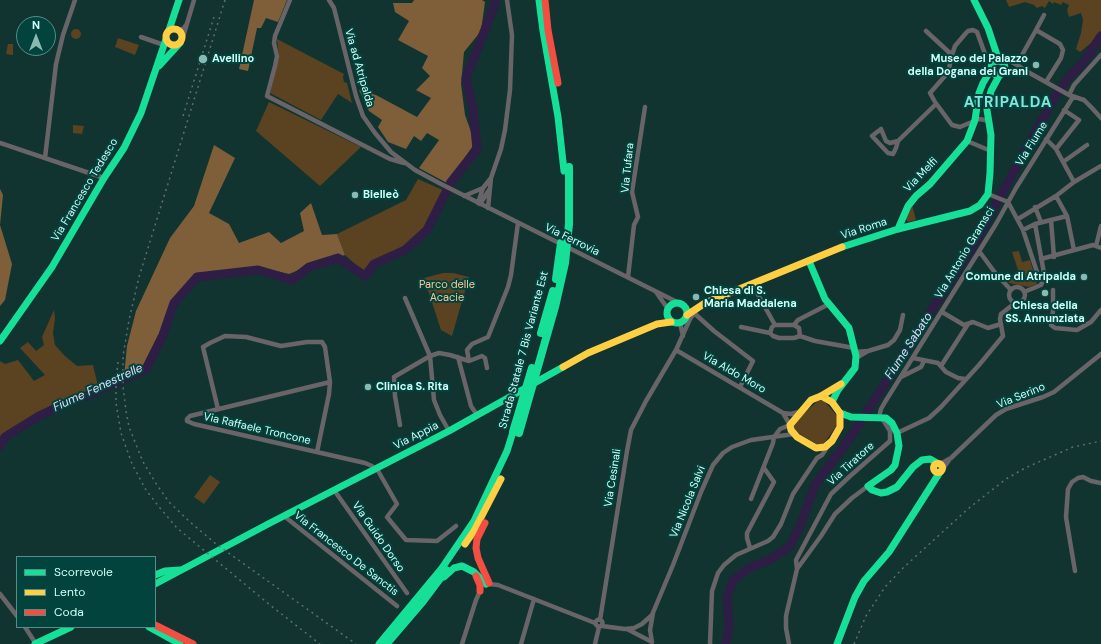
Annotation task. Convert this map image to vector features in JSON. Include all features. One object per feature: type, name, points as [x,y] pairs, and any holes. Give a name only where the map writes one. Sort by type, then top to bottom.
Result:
[{"type":"main road","points":[[165,42],[172,45],[177,34],[173,19],[179,0]]},
{"type":"main road","name":"Strada Statale 7 Bis Variante Est","points":[[539,0],[567,169]]},
{"type":"main road","name":"Strada Statale 7 Bis Variante Est","points":[[387,644],[435,586],[474,531],[491,500],[512,454],[516,432],[556,276],[564,220],[567,169],[565,127],[544,0]]},
{"type":"main road","points":[[974,0],[984,18],[994,60],[995,75],[1002,74]]},
{"type":"main road","name":"Via Francesco Tedesco","points":[[0,341],[52,268],[104,178],[124,148],[141,113],[165,42],[166,34],[177,34]]},
{"type":"main road","points":[[156,69],[177,34]]},
{"type":"main road","points":[[992,195],[991,135],[987,110],[989,96],[1002,74],[1004,65],[994,60]]},
{"type":"main road","name":"Via Melfi","points":[[898,229],[908,206],[916,196],[930,184],[967,141],[975,120],[979,93],[994,60]]},
{"type":"main road","name":"Via Roma","points":[[667,311],[675,303],[695,311],[752,284],[844,246],[898,229],[970,211],[992,195]]},
{"type":"main road","points":[[809,261],[825,299],[849,328],[855,353],[855,368],[835,395],[832,402]]},
{"type":"main road","points":[[682,305],[687,310],[695,311]]},
{"type":"main road","points":[[667,311],[668,319],[671,322]]},
{"type":"main road","name":"Via Appia","points":[[657,324],[667,311]]},
{"type":"main road","points":[[680,323],[695,311]]},
{"type":"main road","name":"Via Appia","points":[[156,584],[449,431],[588,353],[657,324],[671,322],[680,323]]},
{"type":"main road","points":[[845,382],[811,400],[800,411],[790,425],[794,434],[803,441],[816,448],[825,447],[840,427],[851,417]]},
{"type":"main road","points":[[821,396],[832,402],[840,413],[851,417],[878,417],[890,420],[897,433],[899,446],[895,465],[868,486],[872,490],[876,492],[887,492],[897,487],[913,467],[922,460],[930,459],[938,468],[930,486],[889,552],[864,581],[850,610],[837,644]]},
{"type":"main road","points":[[840,413],[840,427]]},
{"type":"main road","name":"Strada Statale 7 Bis Variante Est","points":[[379,644],[442,568],[474,522],[516,432]]},
{"type":"main road","points":[[488,584],[478,558],[476,548],[477,539],[488,516],[491,500]]},
{"type":"main road","points":[[435,586],[456,567],[466,567],[488,584]]},
{"type":"main road","name":"Via Appia","points":[[156,575],[165,571],[186,569]]},
{"type":"main road","points":[[474,572],[478,579],[480,591]]},
{"type":"main road","points":[[156,624],[187,643]]},
{"type":"main road","points":[[36,644],[69,628]]},
{"type":"main road","points":[[151,628],[187,643]]},
{"type":"street","points":[[45,158],[56,64],[75,0]]},
{"type":"street","points":[[177,34],[187,24],[194,0]]},
{"type":"street","points":[[290,0],[275,36],[274,43],[277,56],[276,66],[267,96],[390,159],[406,163]]},
{"type":"street","name":"Via ad Atripalda","points":[[329,0],[334,8],[356,96],[363,116],[391,152],[414,170],[456,192]]},
{"type":"street","points":[[488,208],[491,178],[501,149],[510,90],[512,35],[507,0]]},
{"type":"street","points":[[1017,64],[1044,15]]},
{"type":"street","points":[[177,34],[187,24]]},
{"type":"street","points":[[989,122],[979,119],[960,127],[952,125],[936,104],[930,93],[945,76],[949,68],[955,46],[968,31],[972,30],[977,32],[985,54],[994,60],[1010,61],[1017,64],[1026,72],[1088,104],[1101,118]]},
{"type":"street","points":[[1036,30],[1060,44],[1062,47],[1061,58],[1047,83]]},
{"type":"street","points":[[926,31],[952,55]]},
{"type":"street","points":[[141,37],[165,42]]},
{"type":"street","name":"Via Fiume","points":[[1007,202],[1064,110],[1074,85],[1101,55]]},
{"type":"street","points":[[994,60],[1010,61]]},
{"type":"street","points":[[1002,74],[1015,70],[1026,72]]},
{"type":"street","points":[[898,141],[890,143],[886,141],[881,129],[872,136],[888,153],[893,154],[898,141],[936,104]]},
{"type":"street","name":"Via Tufara","points":[[628,277],[634,226],[638,217],[632,192],[645,107]]},
{"type":"street","points":[[1056,149],[1079,120],[1064,110]]},
{"type":"street","points":[[1046,139],[1056,149],[1074,182]]},
{"type":"street","points":[[967,141],[991,151]]},
{"type":"street","points":[[0,143],[17,150],[104,178]]},
{"type":"street","points":[[1063,162],[1087,145]]},
{"type":"street","points":[[1018,219],[1101,166]]},
{"type":"street","points":[[479,203],[483,188],[491,178]]},
{"type":"street","points":[[479,203],[490,186]]},
{"type":"street","points":[[464,196],[483,188]]},
{"type":"street","name":"Via Ferrovia","points":[[456,192],[655,290],[682,305]]},
{"type":"street","points":[[992,195],[1007,202],[1018,219],[1037,272],[1041,278],[1041,285],[1024,292]]},
{"type":"street","points":[[1056,196],[1067,216],[1074,250]]},
{"type":"street","name":"Via Antonio Gramsci","points":[[878,417],[881,409],[942,312],[1007,202]]},
{"type":"street","points":[[1035,207],[1041,222]]},
{"type":"street","points":[[1023,230],[1034,224],[1067,216]]},
{"type":"street","points":[[1051,220],[1054,256]]},
{"type":"street","points":[[468,361],[467,350],[472,344],[488,337],[500,309],[511,275],[518,223]]},
{"type":"street","points":[[1034,224],[1044,273],[1041,278]]},
{"type":"street","points":[[1096,246],[1101,226]]},
{"type":"street","points":[[1041,259],[1093,245],[1101,248]]},
{"type":"street","points":[[979,251],[996,274],[1011,290]]},
{"type":"street","points":[[752,284],[774,325]]},
{"type":"street","points":[[897,433],[929,418],[979,365],[1003,336],[1000,319],[1001,314],[1015,303],[1022,301],[1025,297],[1024,292],[1018,287],[1011,290]]},
{"type":"street","points":[[655,290],[667,311]]},
{"type":"street","points":[[1011,290],[1009,297],[1015,303]]},
{"type":"street","points":[[1053,290],[1054,312],[1051,325],[1055,328],[1077,330],[1091,322],[1101,310]]},
{"type":"street","points":[[405,298],[430,356],[434,400],[449,431]]},
{"type":"street","points":[[794,325],[798,320],[829,304]]},
{"type":"street","points":[[695,311],[714,331],[753,361],[740,387]]},
{"type":"street","name":"Via Cesinali","points":[[599,625],[603,622],[600,620],[631,430],[676,350],[695,311]]},
{"type":"street","points":[[942,312],[964,325],[973,322],[988,328],[1001,324]]},
{"type":"street","points":[[741,327],[770,333],[778,338],[794,338],[800,336],[855,353],[888,345],[894,340],[900,330],[903,314]]},
{"type":"street","points":[[680,323],[683,336]]},
{"type":"street","points":[[940,366],[968,324]]},
{"type":"street","points":[[774,325],[794,325],[799,328],[800,336]]},
{"type":"street","points":[[770,333],[774,325]]},
{"type":"street","points":[[218,409],[203,347],[225,336],[246,337],[281,346],[307,342],[322,342],[325,347],[330,382],[329,394],[317,452]]},
{"type":"street","name":"Via Aldo Moro","points":[[676,350],[783,413]]},
{"type":"street","points":[[400,425],[395,396],[394,377],[430,356],[439,353],[468,361],[482,356],[485,358],[488,368]]},
{"type":"street","name":"Via Serino","points":[[938,468],[951,458],[996,415],[1006,409],[1054,392],[1101,354]]},
{"type":"street","points":[[458,357],[463,378],[468,389],[471,406],[477,415]]},
{"type":"street","points":[[913,358],[938,363],[946,372],[958,378],[965,379]]},
{"type":"street","points":[[901,377],[921,367],[924,361]]},
{"type":"street","name":"Via Raffaele Troncone","points":[[330,382],[190,416],[187,419],[194,424],[365,463],[375,469]]},
{"type":"street","points":[[783,413],[791,414],[800,411]]},
{"type":"street","points":[[780,429],[790,425],[783,413]]},
{"type":"street","points":[[752,499],[774,437],[784,420],[783,413]]},
{"type":"street","name":"Via Tiratore","points":[[789,644],[786,628],[786,616],[796,568],[796,560],[831,494],[890,441],[890,431],[878,417]]},
{"type":"street","name":"Via Nicola Salvi","points":[[654,612],[713,465],[723,453],[732,446],[750,440],[794,434]]},
{"type":"street","points":[[710,644],[711,603],[714,581],[722,567],[736,555],[768,541],[773,537],[781,524],[793,494],[817,458],[822,455],[829,443]]},
{"type":"street","points":[[816,448],[817,458]]},
{"type":"street","points":[[750,548],[747,533],[774,482],[764,468]]},
{"type":"street","points":[[375,469],[397,504],[387,517],[406,540],[437,541],[456,526]]},
{"type":"street","points":[[1075,571],[1066,517],[1068,489],[1072,482],[1083,477],[1091,481],[1101,483]]},
{"type":"street","name":"Via Tiratore","points":[[796,568],[836,514],[852,498],[868,486]]},
{"type":"street","name":"Via Guido Dorso","points":[[334,490],[407,594]]},
{"type":"street","name":"Via Francesco De Sanctis","points":[[284,516],[397,606]]},
{"type":"street","points":[[462,644],[480,591],[488,584],[498,584],[599,625],[626,629],[634,628],[646,621],[654,612]]},
{"type":"street","points":[[0,594],[16,615]]},
{"type":"street","points":[[521,644],[534,599]]},
{"type":"street","points":[[652,643],[650,630],[654,612]]},
{"type":"street","points":[[646,621],[651,626]]},
{"type":"street","points":[[595,644],[599,625]]},
{"type":"street","points":[[26,628],[36,644]]},
{"type":"street","points":[[626,629],[652,643]]},
{"type":"green space","points":[[1006,0],[1101,0],[1101,30],[1096,39],[1080,52],[1076,49],[1083,20],[1081,13],[1069,17],[1067,10],[1069,5],[1063,2],[1061,5],[1054,2],[1053,4],[1049,1],[1045,8],[1042,6],[1037,8],[1034,5],[1025,2],[1009,7]]},
{"type":"green space","points":[[74,29],[78,29],[80,30],[80,38],[74,39],[71,36],[71,32]]},
{"type":"green space","points":[[118,38],[139,45],[135,55],[115,47]]},
{"type":"green space","points":[[277,39],[344,74],[344,82],[347,83],[352,103],[338,94],[321,120],[270,93],[279,55]]},
{"type":"green space","points":[[8,44],[13,44],[13,55],[6,54]]},
{"type":"green space","points":[[269,102],[361,147],[320,186],[256,131]]},
{"type":"green space","points":[[73,125],[84,126],[82,134],[73,133]]},
{"type":"green space","points":[[418,179],[445,191],[426,228],[405,248],[374,262],[365,273],[345,255],[337,234],[406,200]]},
{"type":"green space","points":[[912,205],[916,220],[908,222],[905,218]]},
{"type":"green space","points":[[1019,251],[1022,262],[1030,260],[1037,284],[1029,287],[1009,283],[1007,277],[1014,274],[1018,270],[1012,252]]},
{"type":"green space","name":"Parco delle Acacie","points":[[443,273],[453,273],[469,277],[452,336],[441,330],[424,278]]},
{"type":"green space","points":[[54,310],[55,318],[53,333],[55,345],[77,366],[93,365],[99,390],[75,399],[39,416],[5,437],[0,445],[0,361],[5,364],[18,360],[34,381],[45,375],[20,348],[28,342],[36,351],[44,345],[42,337]]},
{"type":"green space","points":[[819,400],[824,401],[838,417],[839,422],[823,445],[818,445],[795,431],[792,424]]},
{"type":"green space","points":[[210,475],[220,482],[204,504],[194,497]]},
{"type":"shaded area","points":[[254,0],[287,0],[278,22],[266,18],[261,28],[257,28],[248,71],[239,69]]},
{"type":"shaded area","points":[[414,0],[482,0],[485,2],[481,31],[464,52],[461,84],[465,115],[475,143],[447,183],[419,168],[439,140],[427,133],[421,141],[414,136],[406,149],[388,142],[378,127],[382,120],[369,111],[359,90],[376,95],[417,117],[431,98],[416,90],[430,76],[422,68],[428,56],[398,40],[409,21],[395,12],[393,3],[412,3]]},
{"type":"shaded area","points":[[214,145],[235,158],[209,213],[229,224],[239,243],[269,232],[281,243],[304,231],[300,213],[311,203],[322,235],[337,234],[345,255],[311,265],[289,274],[259,267],[198,276],[174,301],[164,329],[144,367],[124,377],[127,346],[136,311],[170,238],[194,206]]},
{"type":"shaded area","points":[[0,189],[3,195],[0,225]]},
{"type":"shaded area","points":[[0,225],[12,264],[5,300],[0,306]]},
{"type":"waterway","name":"Fiume Fenestrelle","points":[[0,446],[5,437],[39,416],[146,369],[163,335],[174,303],[197,277],[258,270],[292,280],[309,267],[338,258],[365,276],[374,264],[405,250],[427,230],[451,182],[477,149],[473,109],[466,78],[495,4],[495,0]]},
{"type":"waterway","name":"Fiume Sabato","points":[[726,644],[729,628],[727,597],[733,580],[749,568],[769,560],[789,547],[800,526],[815,485],[852,435],[977,239],[1054,98],[1069,77],[1083,63],[1101,36]]},
{"type":"railway","points":[[225,0],[139,277],[129,320],[123,356],[123,386],[129,427],[143,462],[169,502],[216,544],[356,644]]},
{"type":"railway","points":[[183,116],[214,17]]},
{"type":"railway","points":[[118,362],[116,403],[121,433],[132,464],[146,490],[177,528],[270,605],[320,644]]},
{"type":"railway","points":[[854,644],[866,616],[885,587],[903,568],[969,508],[1006,479],[1025,468],[1073,447],[1101,441]]},
{"type":"traffic: fast","points":[[169,30],[179,0]]},
{"type":"traffic: fast","points":[[539,0],[558,117],[564,171]]},
{"type":"traffic: fast","points":[[974,0],[988,28],[999,61]]},
{"type":"traffic: fast","points":[[0,341],[52,267],[104,178],[124,148],[141,113],[166,39]]},
{"type":"traffic: fast","points":[[159,66],[180,43]]},
{"type":"traffic: fast","points":[[995,61],[1001,61],[1005,65],[1005,68],[1005,71],[1001,75],[995,75],[991,71],[991,65],[995,61]]},
{"type":"traffic: fast","points":[[898,229],[908,206],[916,196],[930,184],[967,141],[975,120],[979,93],[991,70]]},
{"type":"traffic: fast","points":[[842,247],[898,229],[970,211],[980,205],[988,194],[990,173],[991,135],[987,110],[988,103],[991,91],[999,76]]},
{"type":"traffic: fast","points":[[519,433],[555,307],[565,263],[569,224],[569,167]]},
{"type":"traffic: fast","points":[[556,279],[561,243]]},
{"type":"traffic: fast","points":[[809,261],[825,299],[849,328],[856,356],[855,368],[838,390],[832,402]]},
{"type":"traffic: fast","points":[[541,333],[553,291]]},
{"type":"traffic: fast","points":[[677,303],[684,306],[687,313],[684,320],[677,323],[670,320],[667,313],[670,306],[677,303]]},
{"type":"traffic: fast","points":[[156,583],[449,431],[563,367]]},
{"type":"traffic: fast","points":[[513,432],[532,368]]},
{"type":"traffic: fast","points":[[840,413],[851,417],[886,418],[892,423],[897,433],[899,446],[895,465],[891,470],[868,486],[872,490],[881,493],[897,487],[913,467],[922,460],[930,459],[939,464]]},
{"type":"traffic: fast","points":[[379,644],[442,568],[474,521],[507,451],[513,432]]},
{"type":"traffic: fast","points":[[837,644],[855,597],[864,581],[889,552],[940,472]]},
{"type":"traffic: fast","points":[[444,577],[454,568],[462,566],[474,572],[486,584]]},
{"type":"traffic: fast","points":[[156,575],[165,571],[180,570]]},
{"type":"traffic: fast","points":[[387,644],[423,602],[447,570]]},
{"type":"traffic: fast","points":[[35,644],[69,628]]},
{"type":"traffic: fast","points":[[151,628],[180,644]]},
{"type":"traffic: slow","points":[[171,29],[177,29],[182,34],[182,37],[180,43],[177,45],[171,45],[166,40],[166,34],[171,29]]},
{"type":"traffic: slow","points":[[687,315],[705,303],[842,247]]},
{"type":"traffic: slow","points":[[563,367],[588,353],[657,324],[671,322]]},
{"type":"traffic: slow","points":[[821,396],[841,384]]},
{"type":"traffic: slow","points":[[821,396],[832,402],[840,413],[840,427],[832,441],[825,447],[816,448],[797,437],[791,430],[790,425],[811,400],[821,396]]},
{"type":"traffic: slow","points":[[936,464],[940,464],[942,468],[940,472],[936,472],[934,470],[934,466],[936,464]]},
{"type":"traffic: slow","points":[[465,544],[474,531],[501,479]]},
{"type":"traffic: jam","points":[[545,0],[548,30],[558,83]]},
{"type":"traffic: jam","points":[[485,523],[477,539],[476,548],[478,558],[489,583]]},
{"type":"traffic: jam","points":[[476,576],[480,585],[480,591]]},
{"type":"traffic: jam","points":[[156,626],[193,644]]},
{"type":"place","name":"Avellino","points":[[203,59]]},
{"type":"place","name":"Museo del Palazzo della Dogana dei Grani","points":[[1036,65]]},
{"type":"place","name":"Bielleò","points":[[355,195]]},
{"type":"place","name":"Comune di Atripalda","points":[[1084,277]]},
{"type":"place","name":"Chiesa della SS. Annunziata","points":[[1045,293]]},
{"type":"place","name":"Chiesa di S. Maria Maddalena","points":[[696,297]]},
{"type":"place","name":"Clinica S. Rita","points":[[368,387]]},
{"type":"district","name":"ATRIPALDA","points":[[1008,103]]}]
